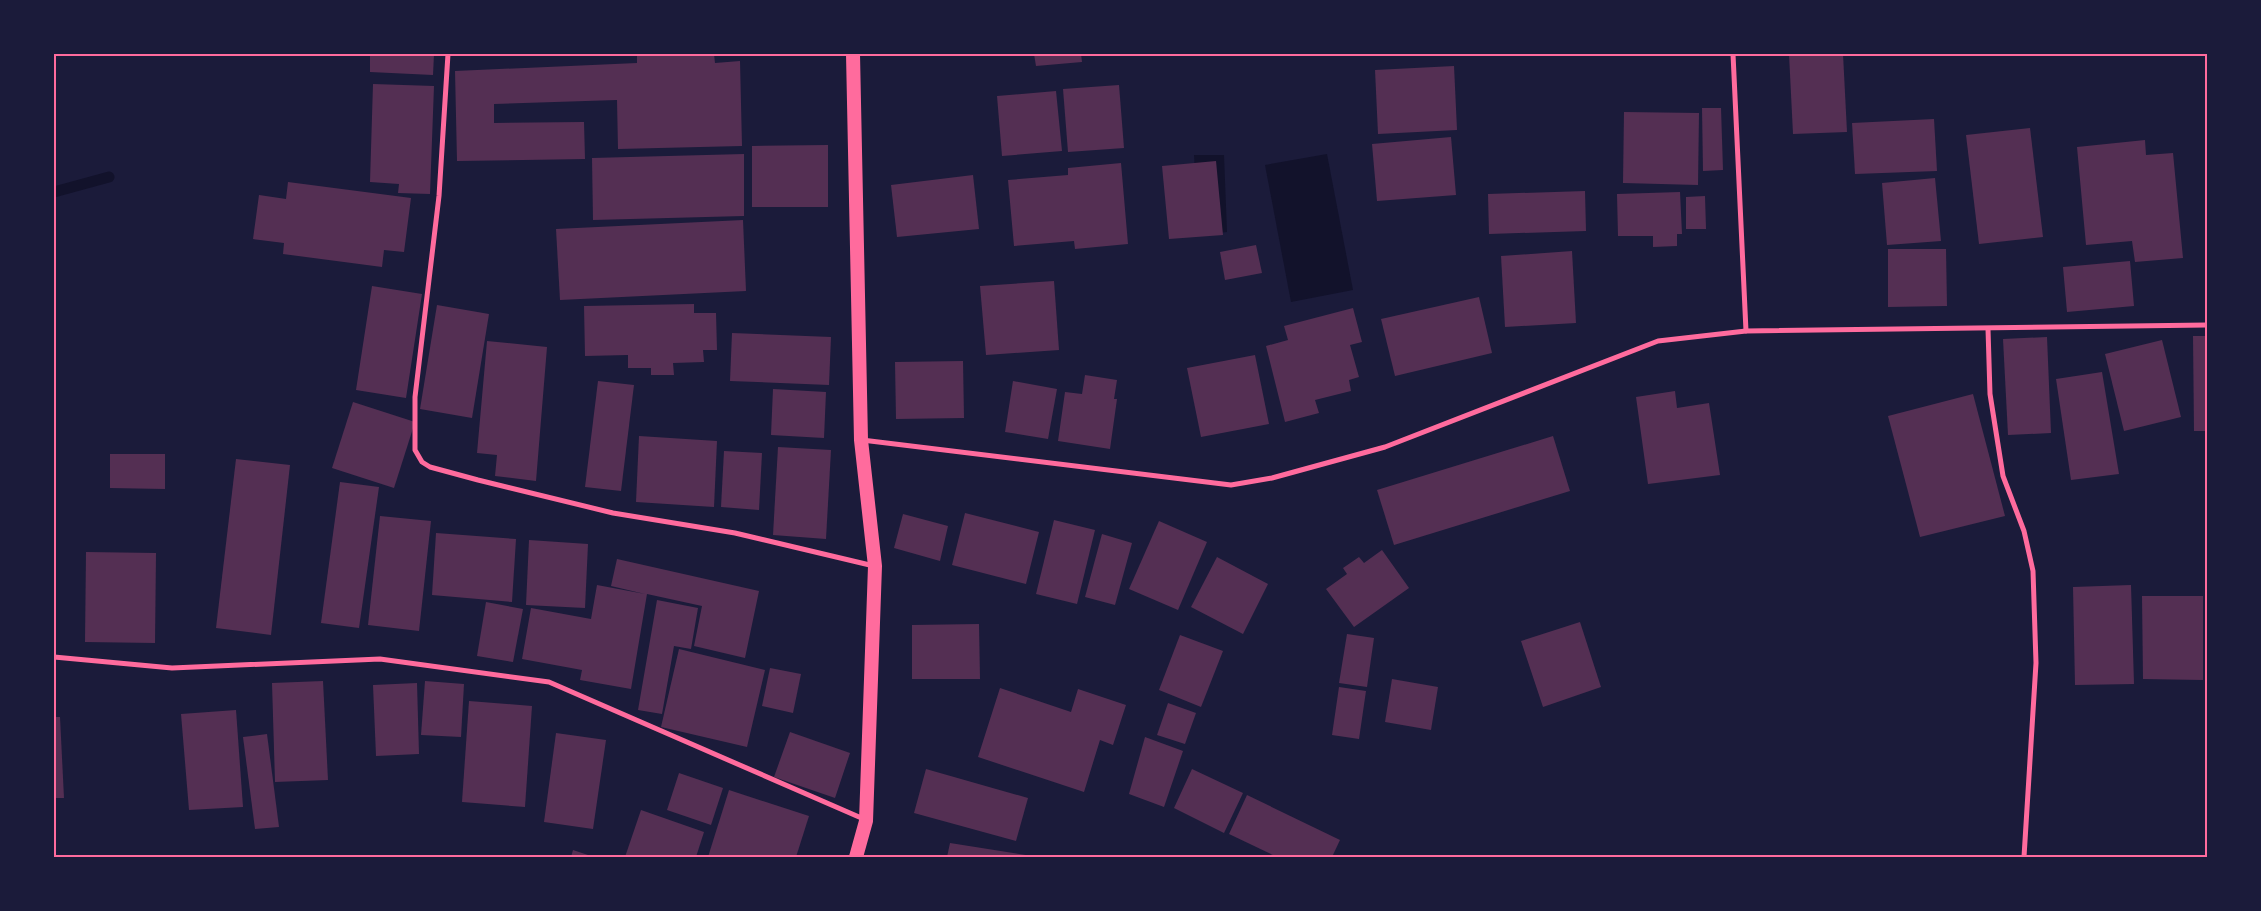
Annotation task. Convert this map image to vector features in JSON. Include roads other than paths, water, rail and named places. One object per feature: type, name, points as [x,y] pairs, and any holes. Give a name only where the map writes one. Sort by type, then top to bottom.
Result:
[{"type":"highway","points":[[853,54],[861,440],[875,566],[866,821],[856,857]]},
{"type":"street","points":[[448,54],[439,196],[415,397],[415,450],[422,462],[430,467],[613,514],[735,533],[875,566]]},
{"type":"street","points":[[1733,54],[1746,331]]},
{"type":"street","points":[[861,440],[1230,485],[1272,478],[1385,447],[1658,341],[1746,331],[2207,325]]},
{"type":"street","points":[[1988,329],[1990,394],[2003,476],[2024,531],[2033,571],[2036,663],[2024,857]]},
{"type":"street","points":[[54,657],[172,668],[380,660],[549,682],[866,821]]},
{"type":"waterway","points":[[54,192],[109,177]]}]
